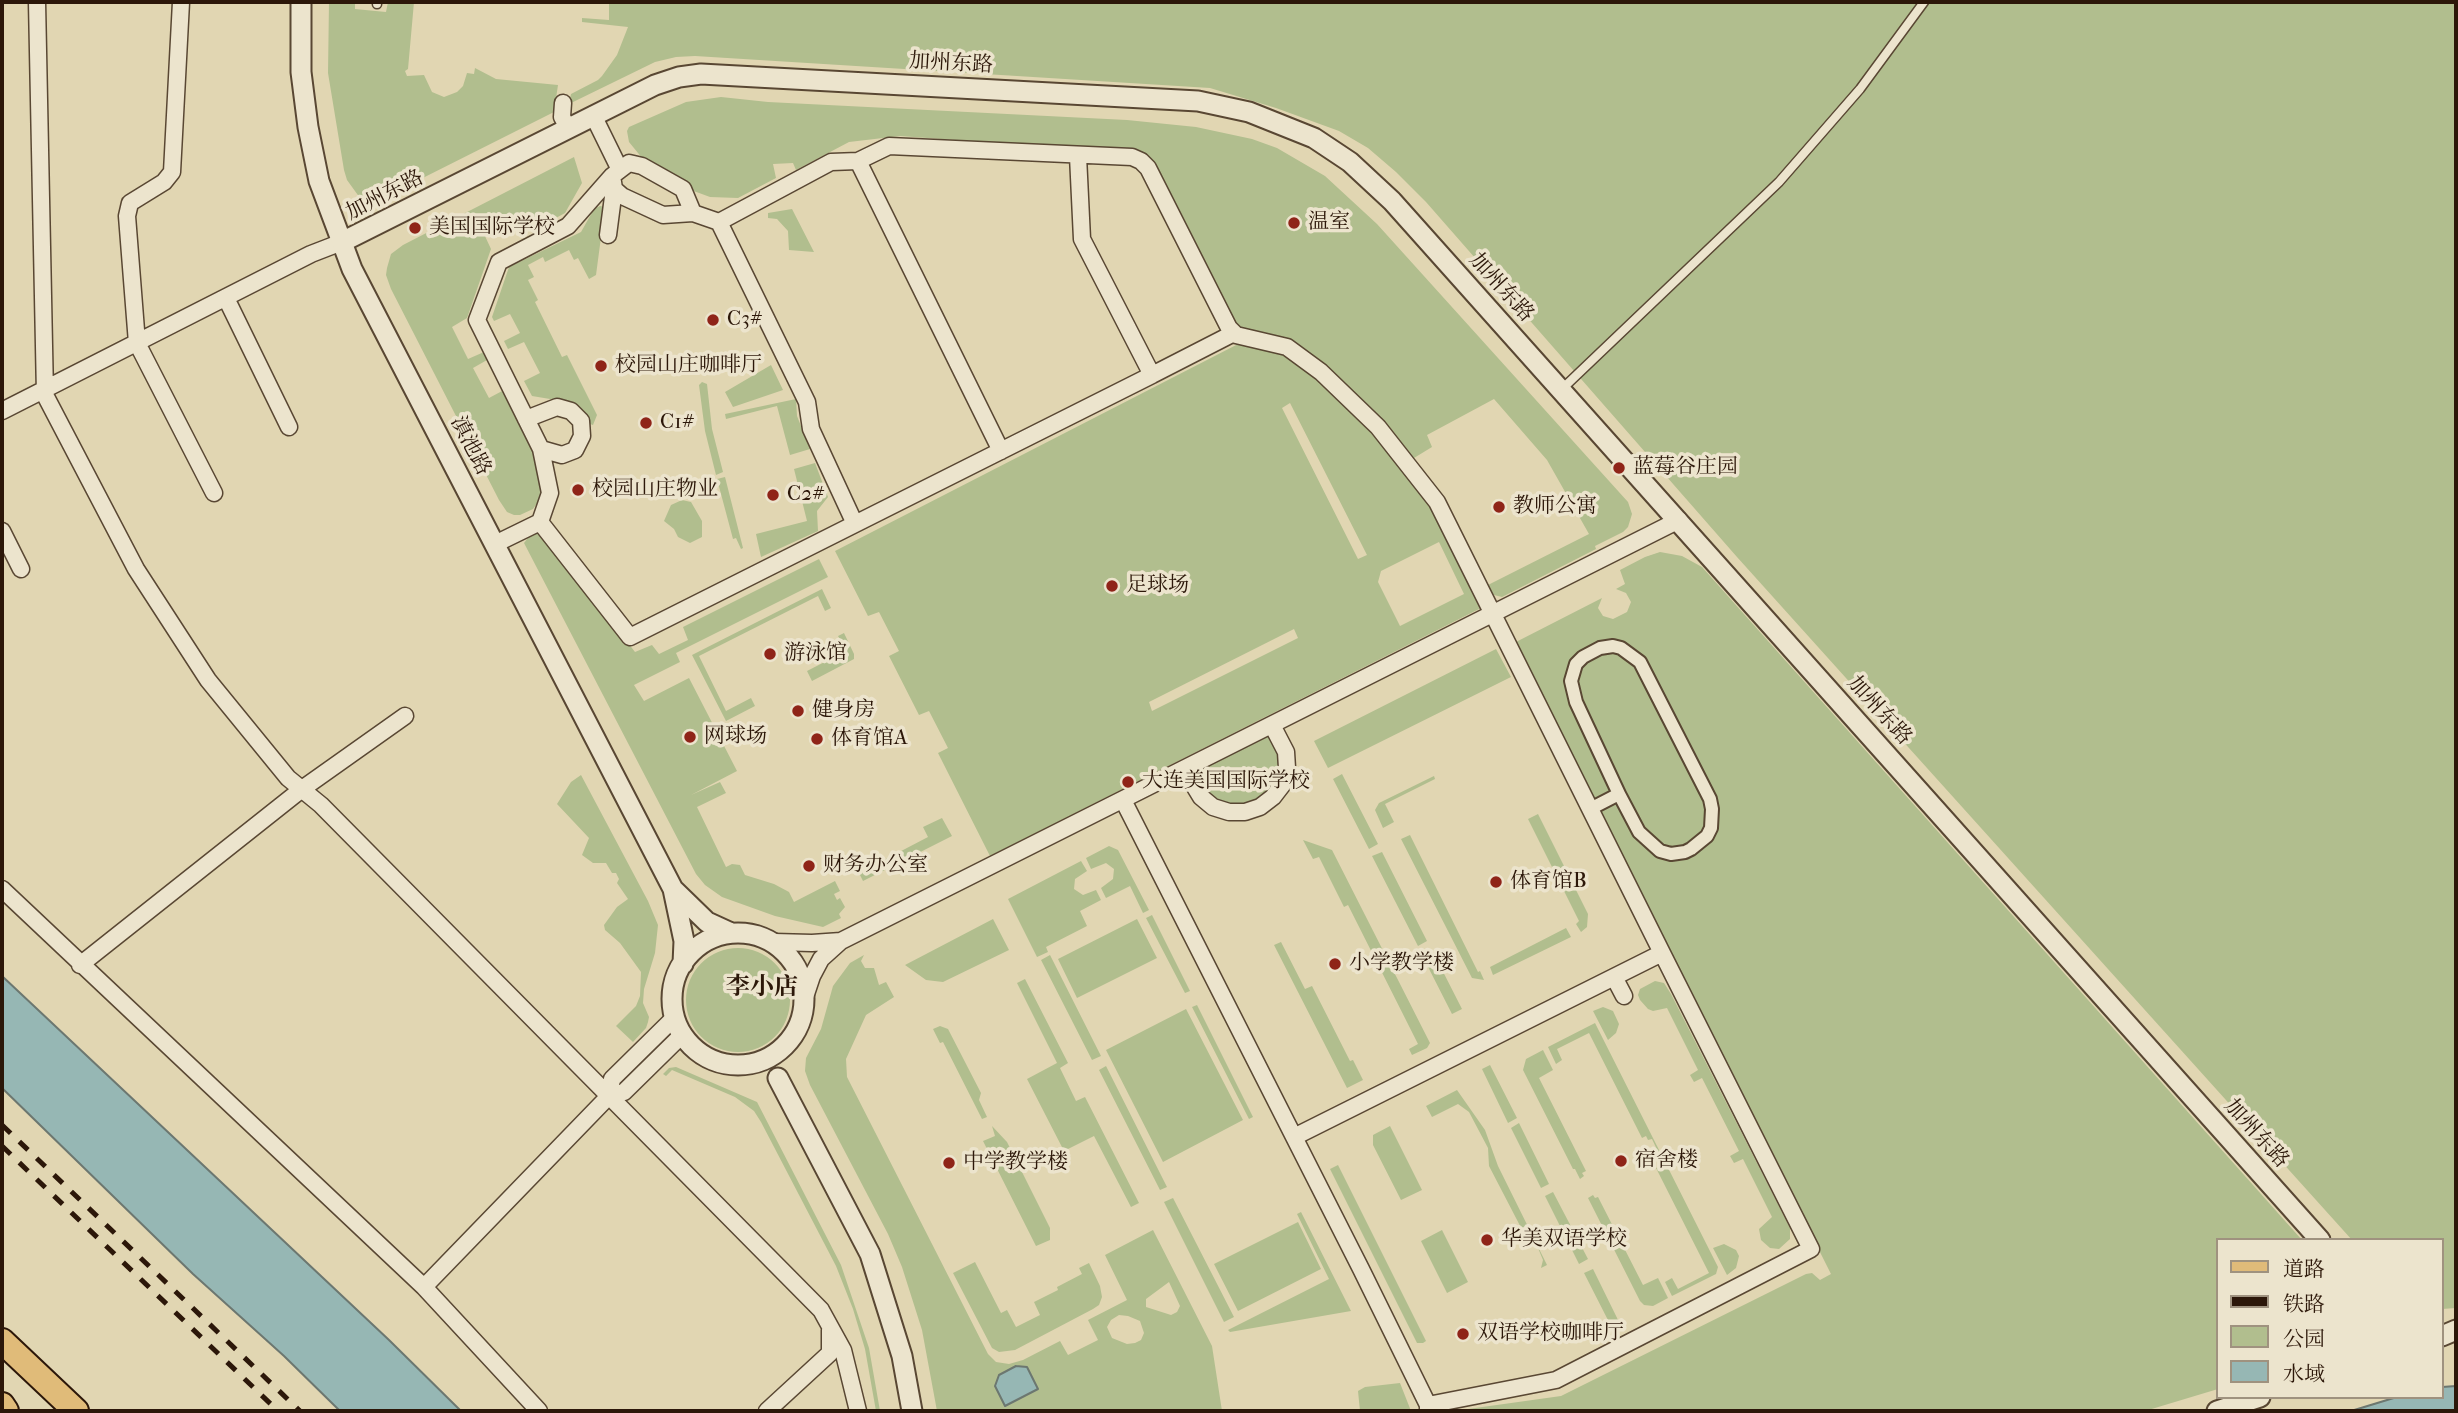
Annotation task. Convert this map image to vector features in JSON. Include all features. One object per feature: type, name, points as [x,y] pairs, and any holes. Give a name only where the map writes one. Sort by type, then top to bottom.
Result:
[{"type":"main road","points":[[2,1341],[76,1411]]},
{"type":"main road","points":[[2,1405],[6,1411]]},
{"type":"street","points":[[37,2],[44,390],[49,405],[136,569],[192,658],[288,778],[321,805],[821,1310],[844,1350],[858,1411]]},
{"type":"street","points":[[181,2],[172,172],[164,182],[134,200],[127,216],[137,343],[214,493]]},
{"type":"street","name":"滇池路","points":[[301,2],[301,72],[308,127],[319,181],[352,269],[673,889]]},
{"type":"street","name":"加州东路","points":[[342,242],[654,85],[679,77],[702,74],[1198,101],[1249,112],[1314,138],[1350,162],[1392,201],[2318,1238]]},
{"type":"street","points":[[563,103],[562,117],[568,128]]},
{"type":"street","points":[[593,115],[622,196],[663,215],[693,213],[719,222],[807,402],[811,429],[855,524]]},
{"type":"street","points":[[719,222],[831,162],[858,161],[889,146],[1132,157],[1141,160],[1148,168],[1223,317],[1234,333],[1287,347],[1321,372],[1378,427],[1437,502],[1811,1250],[1761,1267],[1556,1380],[1428,1408],[1123,800]]},
{"type":"street","points":[[1079,156],[1083,239],[1152,375]]},
{"type":"street","points":[[858,161],[1001,451]]},
{"type":"street","points":[[495,544],[540,522],[550,493],[541,449],[477,320],[499,262],[568,226],[629,163],[642,166],[682,188],[693,213]]},
{"type":"street","points":[[608,235],[615,178]]},
{"type":"street","points":[[2,411],[311,254],[342,242]]},
{"type":"street","points":[[226,298],[289,427]]},
{"type":"street","points":[[540,522],[630,637],[1234,333]]},
{"type":"street","points":[[526,419],[557,407],[571,411],[581,421],[582,436],[575,450],[569,454],[554,454],[541,449]]},
{"type":"street","points":[[740,1067],[759,1062],[788,1043],[799,1029],[811,976],[821,959],[841,941],[1679,520]]},
{"type":"street","points":[[2,531],[21,569]]},
{"type":"street","points":[[1613,646],[1621,648],[1640,662],[1710,799],[1711,828],[1698,845],[1685,852],[1671,854],[1660,851],[1639,832],[1619,794],[1576,702],[1571,681],[1576,664],[1583,657],[1600,648],[1613,646]]},
{"type":"street","points":[[80,965],[302,789],[405,716]]},
{"type":"street","points":[[1184,769],[1201,797],[1213,807],[1228,812],[1245,812],[1260,807],[1273,797],[1283,784],[1287,768],[1286,752],[1272,724]]},
{"type":"street","points":[[1590,809],[1619,794]]},
{"type":"street","points":[[2,889],[424,1287],[539,1411]]},
{"type":"street","points":[[673,889],[707,922],[731,933],[752,935],[774,942],[841,941]]},
{"type":"street","points":[[673,889],[684,941],[683,964]]},
{"type":"street","points":[[731,933],[709,939],[691,952],[678,970],[672,992],[678,1026],[696,1052],[716,1062],[778,1078]]},
{"type":"street","points":[[774,942],[796,968],[805,997]]},
{"type":"street","points":[[1294,1137],[1662,953]]},
{"type":"street","points":[[1614,977],[1624,996]]},
{"type":"street","points":[[424,1287],[609,1096],[624,1092],[678,1026]]},
{"type":"street","points":[[788,1043],[778,1078],[870,1254],[902,1356],[912,1411]]},
{"type":"street","points":[[767,1411],[830,1353],[831,1336],[825,1317]]},
{"type":"street","points":[[811,1371],[831,1367],[840,1370],[853,1384]]},
{"type":"street","points":[[2217,1411],[2254,1399]]},
{"type":"lane","points":[[1562,389],[1779,182],[1860,89],[1924,2]]},
{"type":"green space","points":[[329,2],[355,2],[355,9],[386,12],[388,2],[414,2],[408,69],[405,71],[407,76],[424,75],[432,92],[444,97],[457,92],[463,86],[467,73],[474,74],[475,68],[496,79],[558,85],[554,112],[379,200],[360,198],[347,180],[344,170],[328,73]]},
{"type":"green space","points":[[609,2],[2456,2],[2456,1308],[2444,1309],[2444,1238],[2350,1238],[1737,557],[1426,202],[1368,148],[1339,131],[1210,88],[695,56],[655,62],[569,104],[571,94],[602,76],[617,55],[628,27],[582,22],[582,18],[609,20]]},
{"type":"green space","points":[[721,97],[768,102],[1127,120],[1196,127],[1252,139],[1277,148],[1325,176],[1377,224],[1628,502],[1632,514],[1628,527],[1595,546],[1596,549],[1502,597],[1494,595],[1486,586],[1589,534],[1547,460],[1494,399],[1427,435],[1432,447],[1414,458],[1390,428],[1355,393],[1306,351],[1290,342],[1240,331],[1134,153],[900,136],[849,142],[796,170],[793,163],[773,164],[776,178],[738,198],[710,197],[691,190],[647,164],[629,142],[629,127],[686,102]]},
{"type":"green space","points":[[574,157],[582,183],[565,213],[534,230],[525,213],[484,234],[491,249],[467,318],[452,327],[468,359],[484,352],[487,360],[473,368],[489,398],[504,390],[530,441],[542,496],[533,509],[514,515],[507,512],[499,500],[391,289],[386,275],[387,268],[391,254],[403,245]]},
{"type":"green space","points":[[605,207],[596,275],[589,279],[578,258],[574,260],[569,250],[545,262],[543,257],[528,265],[534,277],[528,280],[538,300],[535,302],[562,357],[567,355],[597,415],[593,425],[587,423],[580,409],[568,402],[532,396],[524,381],[540,373],[524,342],[508,349],[504,341],[520,333],[510,314],[494,321],[492,317],[509,267],[581,232],[594,209]]},
{"type":"green space","points":[[792,209],[814,252],[789,250],[788,231],[777,219],[768,218],[768,213]]},
{"type":"green space","points":[[1242,342],[1286,352],[1361,420],[1431,506],[1481,608],[990,856],[938,753],[948,748],[929,711],[919,715],[889,656],[899,651],[879,612],[868,616],[835,551]],"holes":[[[1290,403],[1367,555],[1358,559],[1282,408]],[[1439,542],[1464,594],[1400,626],[1378,582],[1381,571]],[[1294,629],[1298,638],[1152,711],[1149,702]]]},
{"type":"green space","points":[[771,365],[783,390],[733,407],[725,392]]},
{"type":"green space","points":[[702,382],[707,384],[712,429],[723,472],[716,475],[705,431],[699,385]]},
{"type":"green space","points":[[796,399],[797,416],[810,449],[790,455],[777,406],[726,419],[725,414]]},
{"type":"green space","points":[[815,463],[828,497],[817,511],[818,531],[761,557],[756,534],[807,521],[794,469]]},
{"type":"green space","points":[[725,477],[743,548],[741,549],[736,538],[733,539],[717,479]]},
{"type":"green space","points":[[682,500],[691,502],[702,521],[702,537],[690,543],[678,537],[674,529],[664,521],[671,505]]},
{"type":"green space","points":[[540,533],[546,536],[635,652],[652,645],[659,654],[688,640],[683,627],[819,559],[828,577],[676,653],[680,662],[634,685],[644,701],[689,678],[737,771],[691,795],[720,782],[726,793],[697,807],[726,867],[732,864],[740,865],[745,875],[789,892],[794,902],[835,881],[840,891],[834,894],[845,907],[839,914],[841,918],[823,927],[775,916],[722,897],[705,885],[696,874],[524,543],[531,534]]},
{"type":"green space","points":[[1660,552],[1682,556],[1702,567],[2300,1238],[2216,1238],[2216,1390],[2145,1411],[1454,1411],[1561,1396],[1806,1274],[1812,1273],[1820,1280],[1831,1274],[1514,643],[1602,598],[1598,608],[1603,616],[1613,619],[1627,612],[1631,602],[1626,593],[1616,589],[1625,584],[1620,570]]},
{"type":"green space","points":[[822,589],[831,608],[825,611],[818,596],[699,656],[726,711],[751,698],[755,706],[726,721],[692,655]]},
{"type":"green space","points":[[844,633],[854,659],[812,681],[807,671],[846,651],[838,636]]},
{"type":"green space","points":[[1496,649],[1511,677],[1328,768],[1314,741]]},
{"type":"green space","points":[[1272,725],[1287,768],[1260,807],[1213,807],[1184,769]]},
{"type":"green space","points":[[1342,774],[1378,844],[1369,849],[1333,779]]},
{"type":"green space","points":[[581,775],[658,925],[655,953],[644,989],[643,1003],[649,1017],[648,1022],[633,1042],[616,1026],[636,1006],[640,996],[641,972],[620,943],[605,930],[604,925],[617,907],[628,899],[617,883],[619,879],[616,873],[612,873],[606,863],[593,863],[582,855],[589,838],[557,804],[571,782]]},
{"type":"green space","points":[[1434,776],[1435,779],[1385,804],[1394,822],[1383,828],[1375,810],[1379,803]]},
{"type":"green space","points":[[1538,814],[1588,914],[1587,927],[1581,932],[1576,924],[1579,921],[1528,819]]},
{"type":"green space","points":[[942,818],[952,836],[863,881],[859,873],[928,837],[923,827]]},
{"type":"green space","points":[[1410,835],[1484,980],[1472,978],[1401,839]]},
{"type":"green space","points":[[1303,840],[1332,850],[1430,1043],[1427,1048],[1412,1055],[1409,1049],[1418,1044],[1348,905],[1344,907],[1319,857],[1313,859]]},
{"type":"green space","points":[[1109,846],[1118,850],[1149,910],[1143,913],[1130,886],[1106,898],[1101,888],[1113,879],[1114,869],[1106,863],[1091,869],[1086,858]]},
{"type":"green space","points":[[1382,852],[1427,941],[1418,946],[1372,856]]},
{"type":"green space","points":[[1081,861],[1087,871],[1075,879],[1074,889],[1083,895],[1096,890],[1101,900],[1080,911],[1087,926],[1046,947],[1048,952],[1037,957],[1008,899]]},
{"type":"green space","points":[[1152,915],[1190,991],[1185,993],[1146,918]]},
{"type":"green space","points":[[993,919],[1009,950],[943,982],[926,980],[905,965]]},
{"type":"green space","points":[[1137,919],[1157,958],[1077,998],[1058,959]]},
{"type":"green space","points":[[1566,928],[1571,937],[1493,975],[1490,967]]},
{"type":"green space","points":[[1281,942],[1305,989],[1312,986],[1350,1061],[1353,1060],[1363,1080],[1347,1088],[1274,945]]},
{"type":"green space","points":[[738,948],[758,952],[775,963],[786,980],[790,1000],[786,1020],[775,1037],[758,1048],[738,1052],[718,1048],[701,1037],[690,1020],[686,1000],[690,980],[701,963],[718,952]]},
{"type":"green space","points":[[1434,954],[1462,1009],[1452,1014],[1424,959]]},
{"type":"green space","points":[[864,955],[861,961],[865,968],[874,968],[879,985],[886,982],[894,997],[866,1015],[846,1059],[847,1077],[988,1354],[996,1362],[1009,1364],[1023,1360],[1060,1341],[1068,1355],[1098,1340],[1088,1320],[1127,1300],[1105,1255],[1153,1230],[1212,1346],[1222,1411],[937,1411],[922,1330],[902,1267],[805,1071],[806,1058],[821,1029],[833,986],[850,963]],"holes":[[[1169,1282],[1180,1306],[1177,1312],[1171,1315],[1146,1307],[1146,1299]],[[1119,1315],[1140,1321],[1144,1333],[1141,1340],[1127,1344],[1112,1338],[1107,1327],[1111,1320]]]},
{"type":"green space","points":[[1050,955],[1101,1056],[1092,1060],[1041,960]]},
{"type":"green space","points":[[1025,979],[1068,1063],[1060,1068],[1076,1101],[1085,1097],[1139,1203],[1131,1207],[1094,1136],[1064,1151],[1027,1079],[1057,1063],[1017,983]]},
{"type":"green space","points":[[1655,981],[1664,983],[1671,994],[1790,1228],[1790,1239],[1779,1249],[1770,1248],[1761,1240],[1759,1229],[1772,1217],[1743,1159],[1734,1163],[1730,1156],[1739,1151],[1702,1078],[1694,1082],[1690,1075],[1698,1070],[1667,1008],[1653,1011],[1640,1000],[1640,989]]},
{"type":"green space","points":[[1197,1005],[1253,1117],[1249,1119],[1192,1007]]},
{"type":"green space","points":[[1603,1007],[1613,1011],[1619,1024],[1616,1033],[1608,1040],[1593,1011]]},
{"type":"green space","points":[[1186,1009],[1243,1120],[1163,1162],[1106,1050]]},
{"type":"green space","points":[[1595,1023],[1718,1267],[1716,1274],[1672,1296],[1665,1282],[1672,1278],[1678,1289],[1709,1273],[1656,1168],[1662,1160],[1652,1139],[1648,1140],[1646,1136],[1642,1138],[1589,1033],[1557,1049],[1562,1060],[1556,1064],[1548,1047]]},
{"type":"green space","points":[[940,1026],[948,1029],[981,1093],[979,1100],[987,1117],[982,1119],[943,1042],[940,1043],[933,1029]]},
{"type":"green space","points":[[1543,1050],[1553,1070],[1539,1078],[1586,1171],[1580,1179],[1523,1070],[1526,1059]]},
{"type":"green space","points":[[1490,1065],[1517,1118],[1508,1123],[1482,1069]]},
{"type":"green space","points":[[1106,1066],[1167,1187],[1160,1190],[1099,1070]]},
{"type":"green space","points":[[676,1067],[757,1102],[841,1265],[869,1348],[880,1411],[876,1411],[865,1349],[836,1266],[761,1122],[754,1111],[735,1097],[672,1070],[666,1076],[663,1074],[669,1068]]},
{"type":"green space","points":[[1457,1090],[1485,1130],[1498,1166],[1547,1265],[1541,1268],[1543,1260],[1538,1248],[1530,1245],[1489,1166],[1488,1148],[1469,1112],[1458,1104],[1432,1117],[1426,1106]]},
{"type":"green space","points":[[1519,1123],[1549,1184],[1541,1188],[1511,1128]]},
{"type":"green space","points":[[992,1126],[1007,1142],[1050,1228],[1050,1240],[1036,1246],[983,1141],[995,1136]]},
{"type":"green space","points":[[1390,1126],[1422,1190],[1401,1200],[1373,1145],[1373,1135]]},
{"type":"green space","points":[[1338,1165],[1426,1341],[1423,1343],[1417,1343],[1330,1169]]},
{"type":"green space","points":[[1553,1192],[1588,1259],[1579,1264],[1545,1196]]},
{"type":"green space","points":[[1593,1195],[1598,1197],[1643,1285],[1658,1278],[1668,1298],[1653,1306],[1644,1305],[1640,1301],[1588,1198]]},
{"type":"green space","points":[[1173,1198],[1234,1317],[1224,1322],[1164,1202]]},
{"type":"green space","points":[[1301,1212],[1351,1311],[1230,1332],[1228,1330],[1329,1279],[1297,1214]]},
{"type":"green space","points":[[1298,1222],[1321,1269],[1238,1311],[1214,1264]]},
{"type":"green space","points":[[1442,1230],[1468,1282],[1447,1293],[1421,1241]]},
{"type":"green space","points":[[1724,1244],[1736,1250],[1739,1256],[1736,1268],[1727,1275],[1713,1248]]},
{"type":"green space","points":[[975,1262],[1001,1313],[1007,1310],[1016,1327],[1040,1315],[1034,1302],[1082,1274],[1079,1268],[1089,1263],[1102,1297],[1099,1305],[1093,1309],[1015,1350],[999,1352],[992,1348],[953,1273]]},
{"type":"green space","points":[[1593,1269],[1620,1324],[1612,1328],[1584,1273]]},
{"type":"green space","points":[[1400,1383],[1411,1411],[1360,1411],[1358,1391],[1365,1387]]},
{"type":"water","points":[[2,976],[461,1411],[340,1411],[193,1274],[2,1088]]},
{"type":"water","points":[[1016,1366],[1027,1367],[1038,1389],[1005,1406],[995,1386],[999,1375]]},
{"type":"water","points":[[2456,1386],[2456,1411],[2351,1411],[2390,1399],[2444,1399],[2444,1387]]},
{"type":"railway","points":[[2,1125],[300,1411]]},
{"type":"railway","points":[[2,1146],[278,1411]]},
{"type":"place","name":"温室","points":[[1294,223]]},
{"type":"place","name":"美国国际学校","points":[[415,228]]},
{"type":"place","name":"C3#","points":[[713,320]]},
{"type":"place","name":"校园山庄咖啡厅","points":[[601,366]]},
{"type":"place","name":"C1#","points":[[646,423]]},
{"type":"place","name":"蓝莓谷庄园","points":[[1619,468]]},
{"type":"place","name":"校园山庄物业","points":[[578,490]]},
{"type":"place","name":"C2#","points":[[773,495]]},
{"type":"place","name":"教师公寓","points":[[1499,507]]},
{"type":"place","name":"足球场","points":[[1112,586]]},
{"type":"place","name":"游泳馆","points":[[770,654]]},
{"type":"place","name":"健身房","points":[[798,711]]},
{"type":"place","name":"网球场","points":[[690,737]]},
{"type":"place","name":"体育馆A","points":[[817,739]]},
{"type":"place","name":"大连美国国际学校","points":[[1128,782]]},
{"type":"place","name":"财务办公室","points":[[809,866]]},
{"type":"place","name":"体育馆B","points":[[1496,882]]},
{"type":"place","name":"小学教学楼","points":[[1335,964]]},
{"type":"place","name":"宿舍楼","points":[[1621,1161]]},
{"type":"place","name":"中学教学楼","points":[[949,1163]]},
{"type":"place","name":"华美双语学校","points":[[1487,1240]]},
{"type":"place","name":"双语学校咖啡厅","points":[[1463,1334]]},
{"type":"district","name":"李小店","points":[[762,988]]}]
